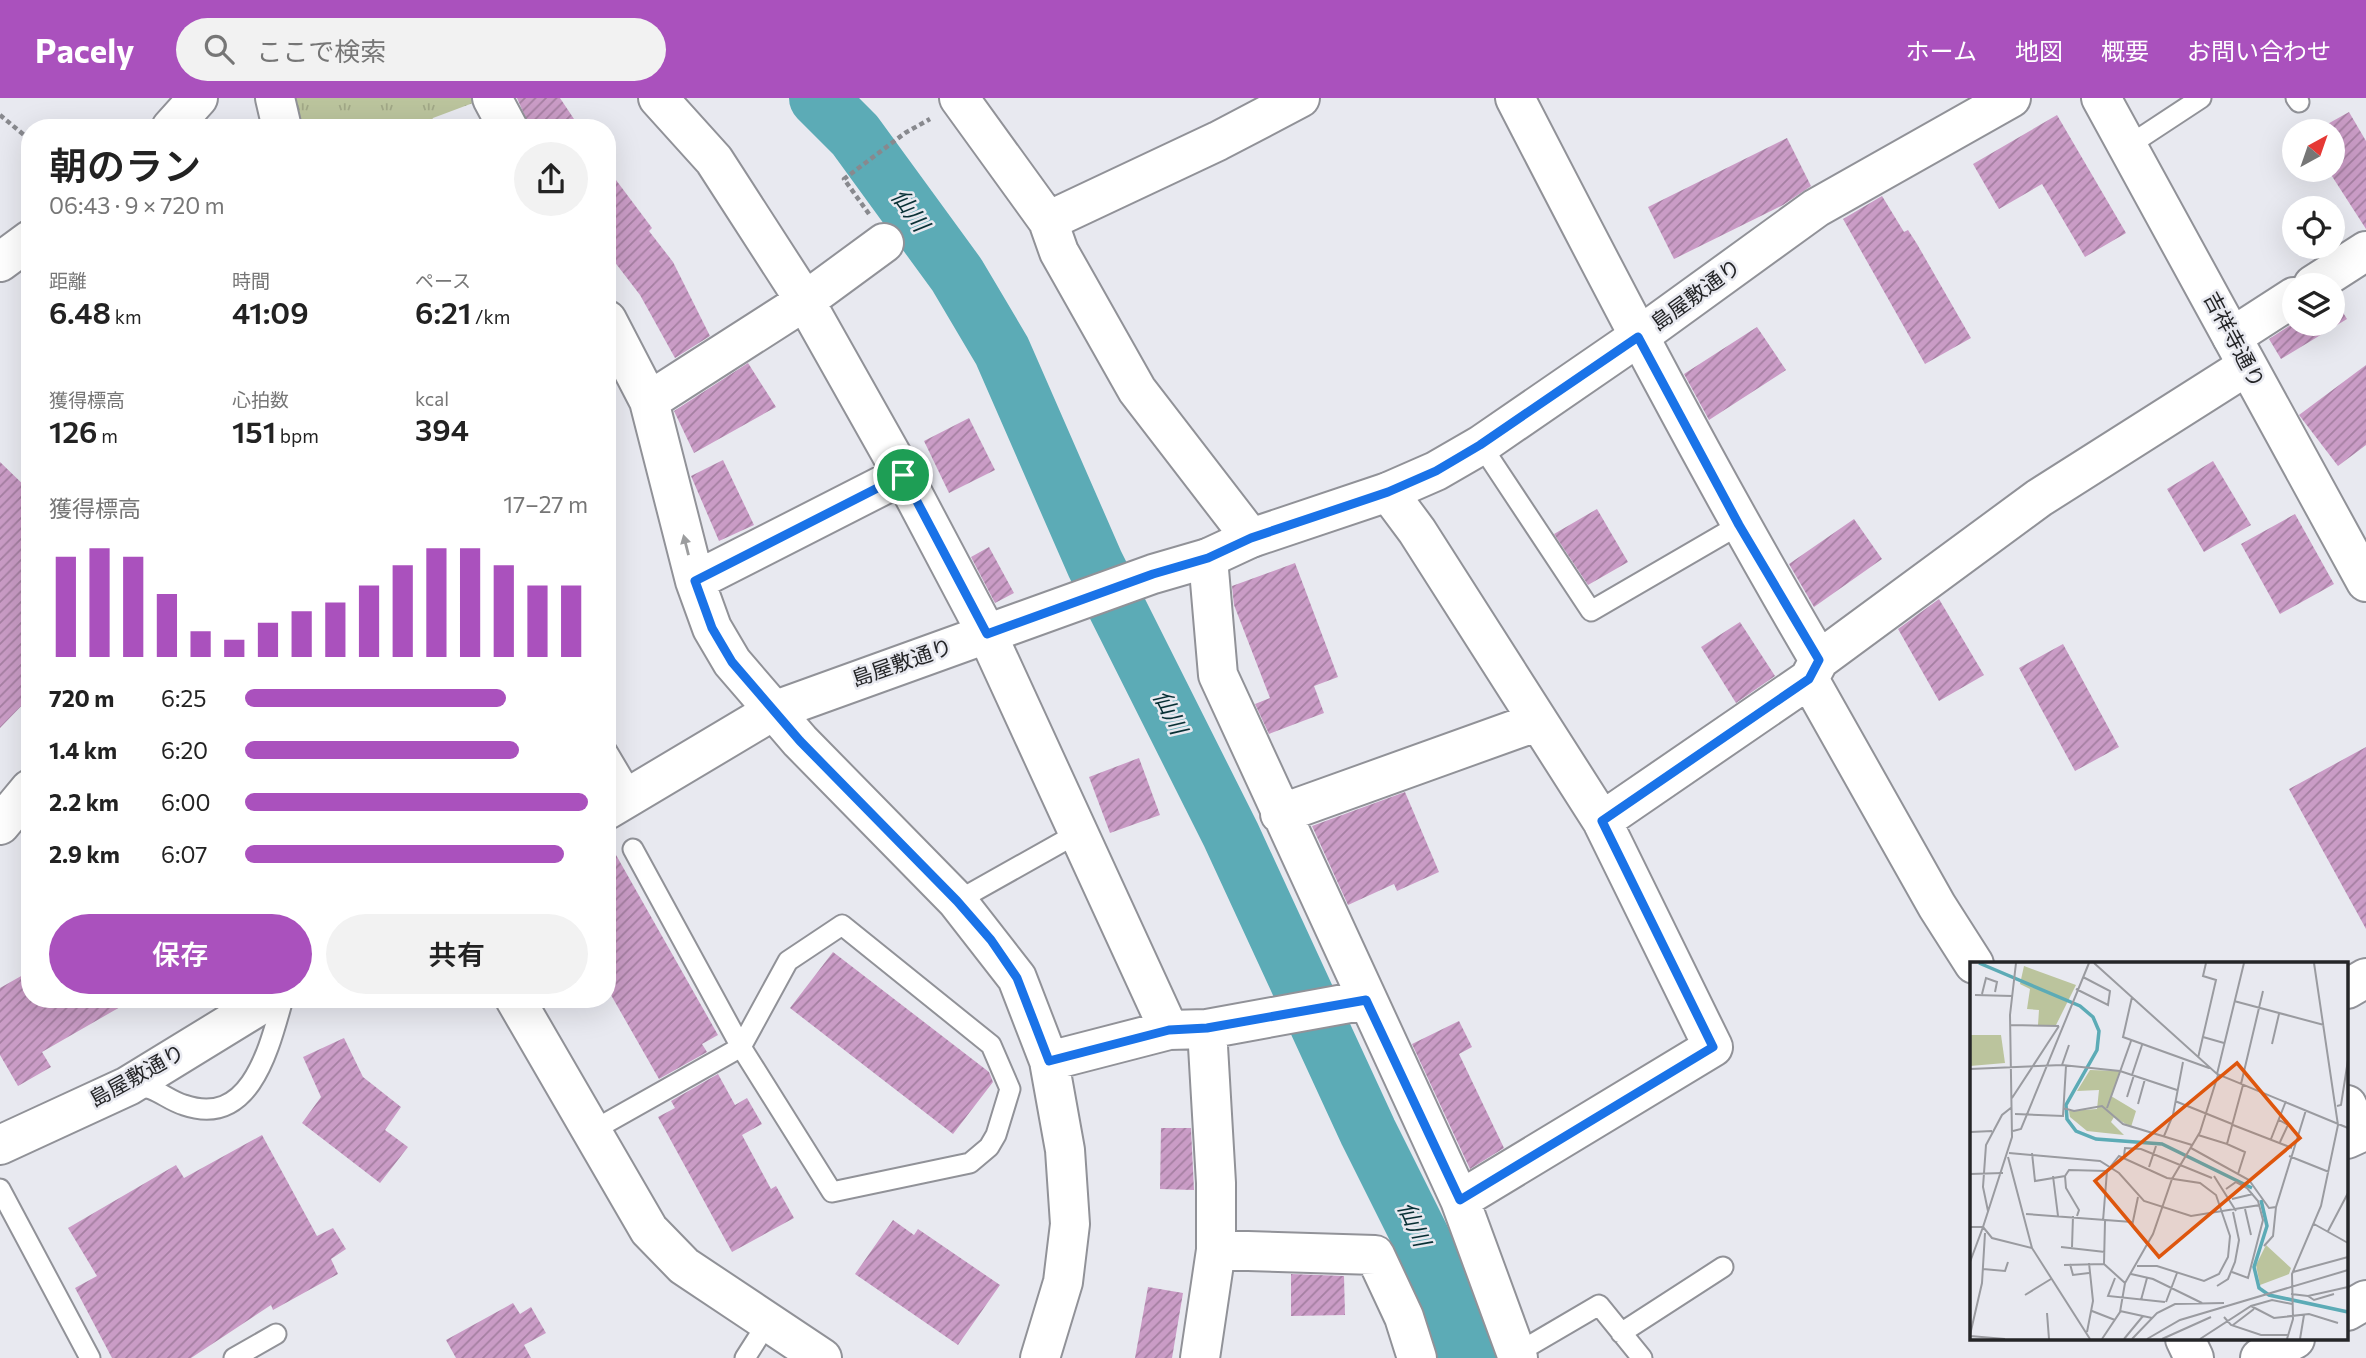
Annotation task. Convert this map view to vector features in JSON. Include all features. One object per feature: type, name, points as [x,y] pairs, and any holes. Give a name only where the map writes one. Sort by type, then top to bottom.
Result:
[{"type":"street","points":[[179,119],[198,98]]},
{"type":"street","points":[[275,98],[280,119]]},
{"type":"street","points":[[492,98],[503,119]]},
{"type":"street","points":[[658,98],[714,160],[805,301],[903,475],[987,634],[1169,1030]]},
{"type":"street","points":[[959,98],[1048,221],[1059,252],[1137,390],[1251,538]]},
{"type":"street","points":[[1048,221],[1218,141],[1300,98]]},
{"type":"street","points":[[1515,98],[1937,906],[1973,962]]},
{"type":"street","name":"島屋敷通り","points":[[620,802],[773,711],[1153,574],[1208,558],[1251,538],[1388,492],[1436,471],[1480,445],[1638,337],[1816,208],[2011,98]]},
{"type":"street","name":"吉祥寺通り","points":[[2101,98],[2366,582]]},
{"type":"street","points":[[649,401],[805,301],[878,231]]},
{"type":"street","points":[[0,262],[21,247]]},
{"type":"street","points":[[2332,273],[2366,251]]},
{"type":"street","points":[[1602,821],[1814,670],[2039,498],[2240,351],[2282,309]]},
{"type":"street","points":[[616,337],[649,401],[695,581],[712,628],[732,662],[773,711],[957,901],[1017,978],[1049,1061],[1065,1150],[1070,1224],[1063,1282],[1040,1358]]},
{"type":"street","points":[[695,581],[903,475]]},
{"type":"street","points":[[1388,492],[1417,531],[1536,722],[1602,821],[1713,1047],[1460,1200]]},
{"type":"street","points":[[1208,558],[1218,675],[1280,814],[1353,1003],[1460,1200],[1518,1355]]},
{"type":"street","points":[[1280,814],[1536,722]]},
{"type":"street","points":[[0,825],[18,785]]},
{"type":"street","points":[[2348,988],[2366,978]]},
{"type":"street","points":[[1049,1061],[1169,1030],[1207,1028],[1353,1003]]},
{"type":"street","name":"島屋敷通り","points":[[0,1145],[128,1086],[255,1008]]},
{"type":"street","points":[[520,1008],[649,1230],[684,1266],[822,1358]]},
{"type":"street","points":[[1200,1358],[1216,1250],[1216,1170],[1207,1028]]},
{"type":"street","points":[[2348,1107],[2360,1133],[2348,1139]]},
{"type":"street","points":[[1216,1250],[1374,1255],[1404,1317],[1417,1358]]},
{"type":"street","points":[[2348,1310],[2366,1300]]},
{"type":"street","points":[[2185,1340],[2194,1358]]},
{"type":"street","points":[[2260,1358],[2293,1340]]},
{"type":"lane","points":[[2128,146],[2201,98]]},
{"type":"lane","points":[[1480,445],[1591,611],[1739,525]]},
{"type":"lane","points":[[957,901],[1078,833]]},
{"type":"lane","points":[[592,1131],[741,1046],[788,961],[842,925],[991,1045],[1010,1089],[993,1141],[970,1163],[832,1192],[741,1046],[633,849]]},
{"type":"lane","points":[[128,1086],[150,1086],[180,1104],[205,1111],[227,1107],[247,1088],[261,1068],[280,1008]]},
{"type":"lane","points":[[0,1189],[90,1358]]},
{"type":"lane","points":[[1621,1333],[1723,1267]]},
{"type":"lane","points":[[1518,1355],[1599,1305],[1642,1358]]},
{"type":"lane","points":[[744,1358],[768,1322]]},
{"type":"lane","points":[[234,1358],[276,1334]]},
{"type":"path","points":[[0,115],[21,132]]},
{"type":"path","points":[[878,231],[844,179],[905,133]]},
{"type":"green space","points":[[287,98],[481,100],[432,119],[291,119]]},
{"type":"building","points":[[517,98],[560,98],[574,119],[526,119]]},
{"type":"building","points":[[2349,112],[2366,141],[2366,229],[2336,182],[2345,182],[2345,119],[2336,119]]},
{"type":"building","points":[[2057,115],[2126,233],[2085,257],[2042,184],[1999,209],[1973,164]]},
{"type":"building","points":[[1787,138],[1811,186],[1783,205],[1674,259],[1648,207]]},
{"type":"building","points":[[616,180],[652,228],[649,231],[673,262],[710,336],[675,358],[640,295],[616,264]]},
{"type":"building","points":[[1882,196],[1904,232],[1908,230],[1917,244],[1971,338],[1925,364],[1843,219]]},
{"type":"building","points":[[1757,327],[1786,370],[1709,420],[1684,374]]},
{"type":"building","points":[[2282,331],[2282,336],[2319,336],[2281,359],[2269,339]]},
{"type":"building","points":[[748,363],[776,407],[694,453],[674,411]]},
{"type":"building","points":[[2366,365],[2366,445],[2338,466],[2299,415]]},
{"type":"building","points":[[969,418],[995,470],[949,493],[924,441]]},
{"type":"building","points":[[723,460],[754,525],[719,541],[691,476]]},
{"type":"building","points":[[2213,461],[2251,525],[2204,552],[2167,489]]},
{"type":"building","points":[[0,462],[21,482],[21,706],[0,728]]},
{"type":"building","points":[[1597,509],[1628,562],[1588,585],[1554,534]]},
{"type":"building","points":[[2295,514],[2334,584],[2280,614],[2241,544]]},
{"type":"building","points":[[1854,519],[1882,559],[1814,607],[1789,564]]},
{"type":"building","points":[[989,547],[1014,593],[995,603],[971,557]]},
{"type":"building","points":[[1295,563],[1338,677],[1314,686],[1324,713],[1269,734],[1255,704],[1270,698],[1234,605],[1232,586]]},
{"type":"building","points":[[1939,599],[1984,675],[1939,701],[1898,629]]},
{"type":"building","points":[[1740,622],[1775,676],[1736,703],[1701,647]]},
{"type":"building","points":[[2063,644],[2119,747],[2075,771],[2019,668]]},
{"type":"building","points":[[2366,747],[2366,929],[2289,789]]},
{"type":"building","points":[[1139,758],[1160,815],[1110,833],[1089,777]]},
{"type":"building","points":[[1405,792],[1439,872],[1397,891],[1394,884],[1348,905],[1312,826]]},
{"type":"building","points":[[616,855],[718,1035],[702,1044],[707,1052],[659,1079],[616,1004]]},
{"type":"building","points":[[833,952],[989,1072],[993,1082],[953,1134],[790,1008]]},
{"type":"building","points":[[21,976],[21,1008],[118,1008],[42,1052],[51,1067],[18,1086],[0,1055],[0,988]]},
{"type":"building","points":[[1459,1021],[1472,1047],[1459,1054],[1504,1148],[1470,1169],[1412,1044]]},
{"type":"building","points":[[344,1038],[363,1077],[401,1107],[385,1130],[408,1147],[380,1183],[302,1123],[321,1097],[303,1057]]},
{"type":"building","points":[[718,1074],[735,1105],[747,1098],[762,1124],[742,1135],[771,1189],[776,1186],[794,1218],[732,1252],[658,1117],[675,1108],[671,1101]]},
{"type":"building","points":[[1161,1128],[1191,1128],[1194,1190],[1160,1189]]},
{"type":"building","points":[[262,1135],[317,1236],[333,1228],[346,1249],[331,1259],[338,1274],[273,1310],[271,1305],[191,1358],[112,1358],[75,1288],[97,1276],[68,1228],[176,1165],[184,1178]]},
{"type":"building","points":[[893,1220],[914,1235],[918,1229],[1000,1285],[958,1345],[855,1274]]},
{"type":"building","points":[[1291,1274],[1344,1276],[1345,1315],[1291,1316]]},
{"type":"building","points":[[1148,1287],[1183,1293],[1172,1358],[1135,1358]]},
{"type":"building","points":[[513,1303],[520,1314],[531,1307],[546,1333],[524,1345],[531,1358],[456,1358],[446,1340]]},
{"type":"waterway","name":"仙川","points":[[818,98],[855,135],[957,275],[1002,351],[1095,564],[1231,835],[1368,1132],[1424,1244],[1450,1304],[1468,1358]]},
{"type":"route","points":[[1638,337],[1739,525],[1819,660],[1809,679],[1602,821],[1713,1047],[1460,1200],[1366,1000],[1340,1007],[1207,1028],[1169,1030],[1049,1061],[1017,978],[991,940],[957,901],[800,741],[732,662],[712,628],[695,581],[903,475],[987,634],[1153,574],[1208,558],[1251,538],[1388,492],[1436,471],[1480,445],[1638,337]]}]
